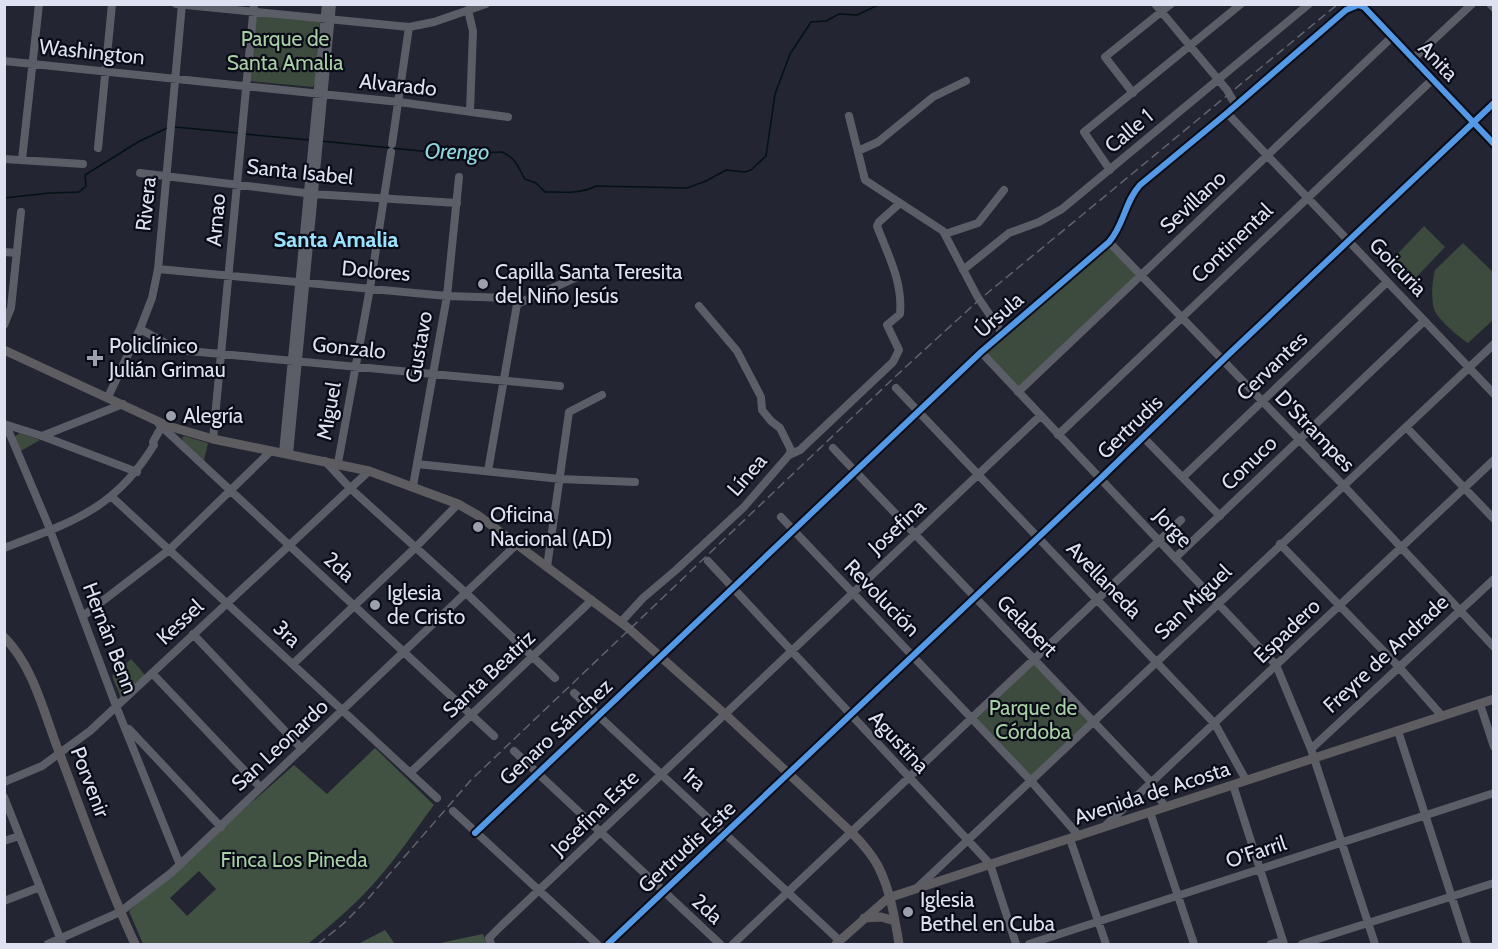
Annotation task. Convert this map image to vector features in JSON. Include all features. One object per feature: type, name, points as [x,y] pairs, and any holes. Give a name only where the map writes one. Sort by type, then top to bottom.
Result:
[{"type":"main road","points":[[4,350],[154,419],[165,429],[369,471],[458,504],[495,527],[621,622],[726,715],[852,833],[870,853],[879,868],[895,921],[899,945]]},
{"type":"main road","name":"Porvenir","points":[[4,637],[15,650],[31,678],[120,912],[135,945]]},
{"type":"main road","name":"Avenida de Acosta","points":[[838,943],[888,898],[1492,699]]},
{"type":"main road","points":[[864,918],[881,917],[895,921]]},
{"type":"street","points":[[22,160],[39,4]]},
{"type":"street","points":[[98,148],[112,4]]},
{"type":"street","points":[[176,4],[253,8],[328,19],[409,27],[434,22],[486,4]]},
{"type":"street","points":[[326,4],[328,19]]},
{"type":"street","points":[[286,454],[320,95],[328,19],[332,4]]},
{"type":"street","points":[[1155,4],[1218,79],[1236,106]]},
{"type":"street","points":[[1133,93],[1105,57],[1170,4]]},
{"type":"street","points":[[1110,170],[1084,134],[1241,4]]},
{"type":"street","name":"Calle 1","points":[[963,270],[1010,233],[1039,222],[1062,209],[1309,4]]},
{"type":"street","name":"Anita","points":[[1358,4],[1364,7],[1494,144]]},
{"type":"street","name":"Úrsula","points":[[661,657],[981,352],[1109,242],[1119,226],[1130,198],[1140,184],[1236,106],[1346,10],[1358,4]]},
{"type":"street","points":[[1413,59],[1472,4]]},
{"type":"street","points":[[1490,4],[1494,8]]},
{"type":"street","name":"Rivera","points":[[108,397],[140,329],[152,298],[158,269],[182,5]]},
{"type":"street","name":"Arnao","points":[[213,440],[253,8]]},
{"type":"street","points":[[468,10],[473,31],[470,111]]},
{"type":"street","name":"Miguel","points":[[338,464],[370,288],[409,27]]},
{"type":"street","name":"Sevillano","points":[[1018,392],[1392,37]]},
{"type":"street","name":"Washington","points":[[4,61],[176,79]]},
{"type":"street","name":"Alvarado","points":[[176,79],[399,102],[508,117]]},
{"type":"street","name":"Continental","points":[[1058,435],[1432,79]]},
{"type":"street","points":[[858,151],[878,142],[933,97],[966,81]]},
{"type":"street","name":"Gertrudis","points":[[788,774],[1494,102]]},
{"type":"street","name":"Goicuria","points":[[1227,113],[1494,394]]},
{"type":"street","points":[[849,116],[865,180],[945,234],[977,296],[1002,333]]},
{"type":"street","points":[[4,159],[83,164]]},
{"type":"street","name":"Santa Isabel","points":[[140,173],[310,193],[457,203]]},
{"type":"street","name":"Gustavo","points":[[413,486],[447,296],[459,177]]},
{"type":"street","points":[[945,234],[978,223],[1004,190]]},
{"type":"street","name":"Línea","points":[[621,622],[643,598],[669,577],[744,507],[789,455],[800,450],[893,362],[899,350],[887,325],[900,314],[902,298],[894,267],[877,226],[900,204]]},
{"type":"street","points":[[4,325],[11,308],[21,212]]},
{"type":"street","name":"D'Strampes","points":[[1109,242],[1343,485],[1494,647]]},
{"type":"street","points":[[4,252],[16,253]]},
{"type":"street","name":"Dolores","points":[[158,269],[447,296],[509,298],[517,304]]},
{"type":"street","points":[[488,471],[517,304],[577,277]]},
{"type":"street","name":"Cervantes","points":[[1183,477],[1387,282]]},
{"type":"street","points":[[699,306],[737,351],[761,397],[762,410],[780,428],[788,443],[791,450],[789,455]]},
{"type":"street","name":"Conuco","points":[[1176,557],[1424,321]]},
{"type":"street","name":"Gonzalo","points":[[140,329],[178,350],[560,386]]},
{"type":"street","name":"San Miguel","points":[[917,888],[1494,344]]},
{"type":"street","name":"Jorge","points":[[981,352],[1276,665],[1311,749]]},
{"type":"street","name":"Avellaneda","points":[[896,388],[1215,724],[1246,780]]},
{"type":"street","points":[[547,567],[569,412],[602,395]]},
{"type":"street","points":[[42,436],[123,404]]},
{"type":"street","name":"Josefina","points":[[726,715],[1041,416]]},
{"type":"street","points":[[5,425],[42,436],[137,472]]},
{"type":"street","name":"Hernán Benn","points":[[5,425],[50,530],[116,706],[180,865]]},
{"type":"street","points":[[1406,427],[1494,519]]},
{"type":"street","points":[[5,548],[83,515],[112,497],[137,472],[154,445],[153,442],[165,429]]},
{"type":"street","name":"2da","points":[[165,429],[494,736]]},
{"type":"street","points":[[1143,437],[1220,516]]},
{"type":"street","name":"Gelabert","points":[[833,448],[1152,783],[1165,807]]},
{"type":"street","points":[[83,616],[170,549],[271,452]]},
{"type":"street","name":"Espadero","points":[[1104,827],[1494,460]]},
{"type":"street","points":[[325,461],[350,488],[466,593],[555,678]]},
{"type":"street","points":[[417,464],[560,478],[635,482]]},
{"type":"street","name":"Kessel","points":[[4,782],[42,766],[90,731],[369,471]]},
{"type":"street","name":"3ra","points":[[112,497],[437,798]]},
{"type":"street","points":[[292,664],[416,547],[458,504]]},
{"type":"street","name":"Revolución","points":[[781,518],[1030,781],[1074,837]]},
{"type":"street","points":[[733,945],[1181,520]]},
{"type":"street","name":"San Leonardo","points":[[48,945],[62,942],[120,912],[180,865],[518,544]]},
{"type":"street","points":[[1280,544],[1398,666],[1442,716]]},
{"type":"street","name":"Agustina","points":[[708,561],[990,864]]},
{"type":"street","name":"Freyre de Andrade","points":[[1311,749],[1494,579]]},
{"type":"street","name":"Santa Beatriz","points":[[410,773],[592,600]]},
{"type":"street","points":[[193,634],[302,749]]},
{"type":"street","name":"Genaro Sánchez","points":[[474,832],[661,657]]},
{"type":"street","points":[[152,673],[260,787]]},
{"type":"street","name":"1ra","points":[[574,693],[725,833],[838,943]]},
{"type":"street","points":[[1479,704],[1494,747]]},
{"type":"street","name":"Josefina Este","points":[[490,941],[600,833],[726,715]]},
{"type":"street","points":[[125,724],[220,826]]},
{"type":"street","points":[[1398,731],[1467,945]]},
{"type":"street","points":[[1311,749],[1375,945]]},
{"type":"street","name":"2da","points":[[514,751],[720,945]]},
{"type":"street","name":"Gertrudis Este","points":[[608,945],[788,774]]},
{"type":"street","points":[[1233,785],[1283,943],[1271,945]]},
{"type":"street","name":"O'Farril","points":[[1029,945],[1494,793]]},
{"type":"street","points":[[4,797],[62,942]]},
{"type":"street","points":[[453,811],[597,945]]},
{"type":"street","points":[[1150,812],[1194,945]]},
{"type":"street","points":[[4,841],[19,836]]},
{"type":"street","points":[[1074,837],[1106,945]]},
{"type":"street","points":[[990,864],[1016,945]]},
{"type":"street","points":[[1302,945],[1494,884]]},
{"type":"street","points":[[4,901],[40,887]]},
{"type":"green space","name":"Parque de Santa Amalia","points":[[260,14],[320,22],[313,87],[250,81],[255,16]]},
{"type":"green space","points":[[1424,226],[1445,247],[1407,287],[1386,266]]},
{"type":"green space","points":[[1463,243],[1494,273],[1493,320],[1468,343],[1439,318],[1434,309],[1432,295],[1435,270]]},
{"type":"green space","points":[[1109,247],[1138,276],[1018,388],[987,355],[987,352]]},
{"type":"green space","points":[[20,433],[40,440],[21,451],[14,437]]},
{"type":"green space","points":[[184,436],[208,443],[204,461],[183,441]]},
{"type":"green space","points":[[131,659],[146,676],[121,698],[112,676]]},
{"type":"green space","name":"Parque de Córdoba","points":[[1036,664],[1089,721],[1032,776],[1029,776],[977,719],[1032,665]]},
{"type":"green space","name":"Finca Los Pineda","points":[[375,748],[434,805],[391,863],[367,890],[308,944],[143,944],[129,911],[294,765],[327,794]],"holes":[[[199,871],[216,889],[187,916],[170,898]]]},
{"type":"green space","points":[[385,930],[395,944],[358,944]]},
{"type":"green space","points":[[483,934],[487,944],[439,944],[440,943]]},
{"type":"waterway","name":"Orengo","points":[[321,141],[451,154],[502,152],[514,160],[525,179],[536,183],[545,192],[578,191],[596,186],[687,188],[726,170],[745,172],[751,170],[766,156],[775,94],[790,54],[811,22],[826,21],[839,14],[857,15],[880,4]]},
{"type":"waterway","name":"Orengo","points":[[175,127],[239,133]]},
{"type":"waterway","name":"Orengo","points":[[4,198],[79,192],[86,186],[85,175],[138,142],[167,128]]},
{"type":"waterway","name":"Orengo","points":[[244,134],[310,140]]},
{"type":"railway","points":[[318,944],[343,924],[367,900],[471,780],[898,374],[979,300],[1338,4]]},
{"type":"cycle path","points":[[475,833],[981,352],[1109,242],[1140,185],[1346,10],[1358,5],[1364,7],[1494,144]]},
{"type":"cycle path","points":[[608,944],[1494,103]]},
{"type":"place","name":"Capilla Santa Teresita del Niño Jesús","points":[[483,284]]},
{"type":"place","name":"Policlínico Julián Grimau","points":[[95,358]]},
{"type":"place","name":"Alegría","points":[[171,416]]},
{"type":"place","name":"Oficina Nacional (AD)","points":[[478,527]]},
{"type":"place","name":"Iglesia de Cristo","points":[[375,605]]},
{"type":"place","name":"Iglesia Bethel en Cuba","points":[[908,912]]},
{"type":"district","name":"Santa Amalia","points":[[336,239]]}]
